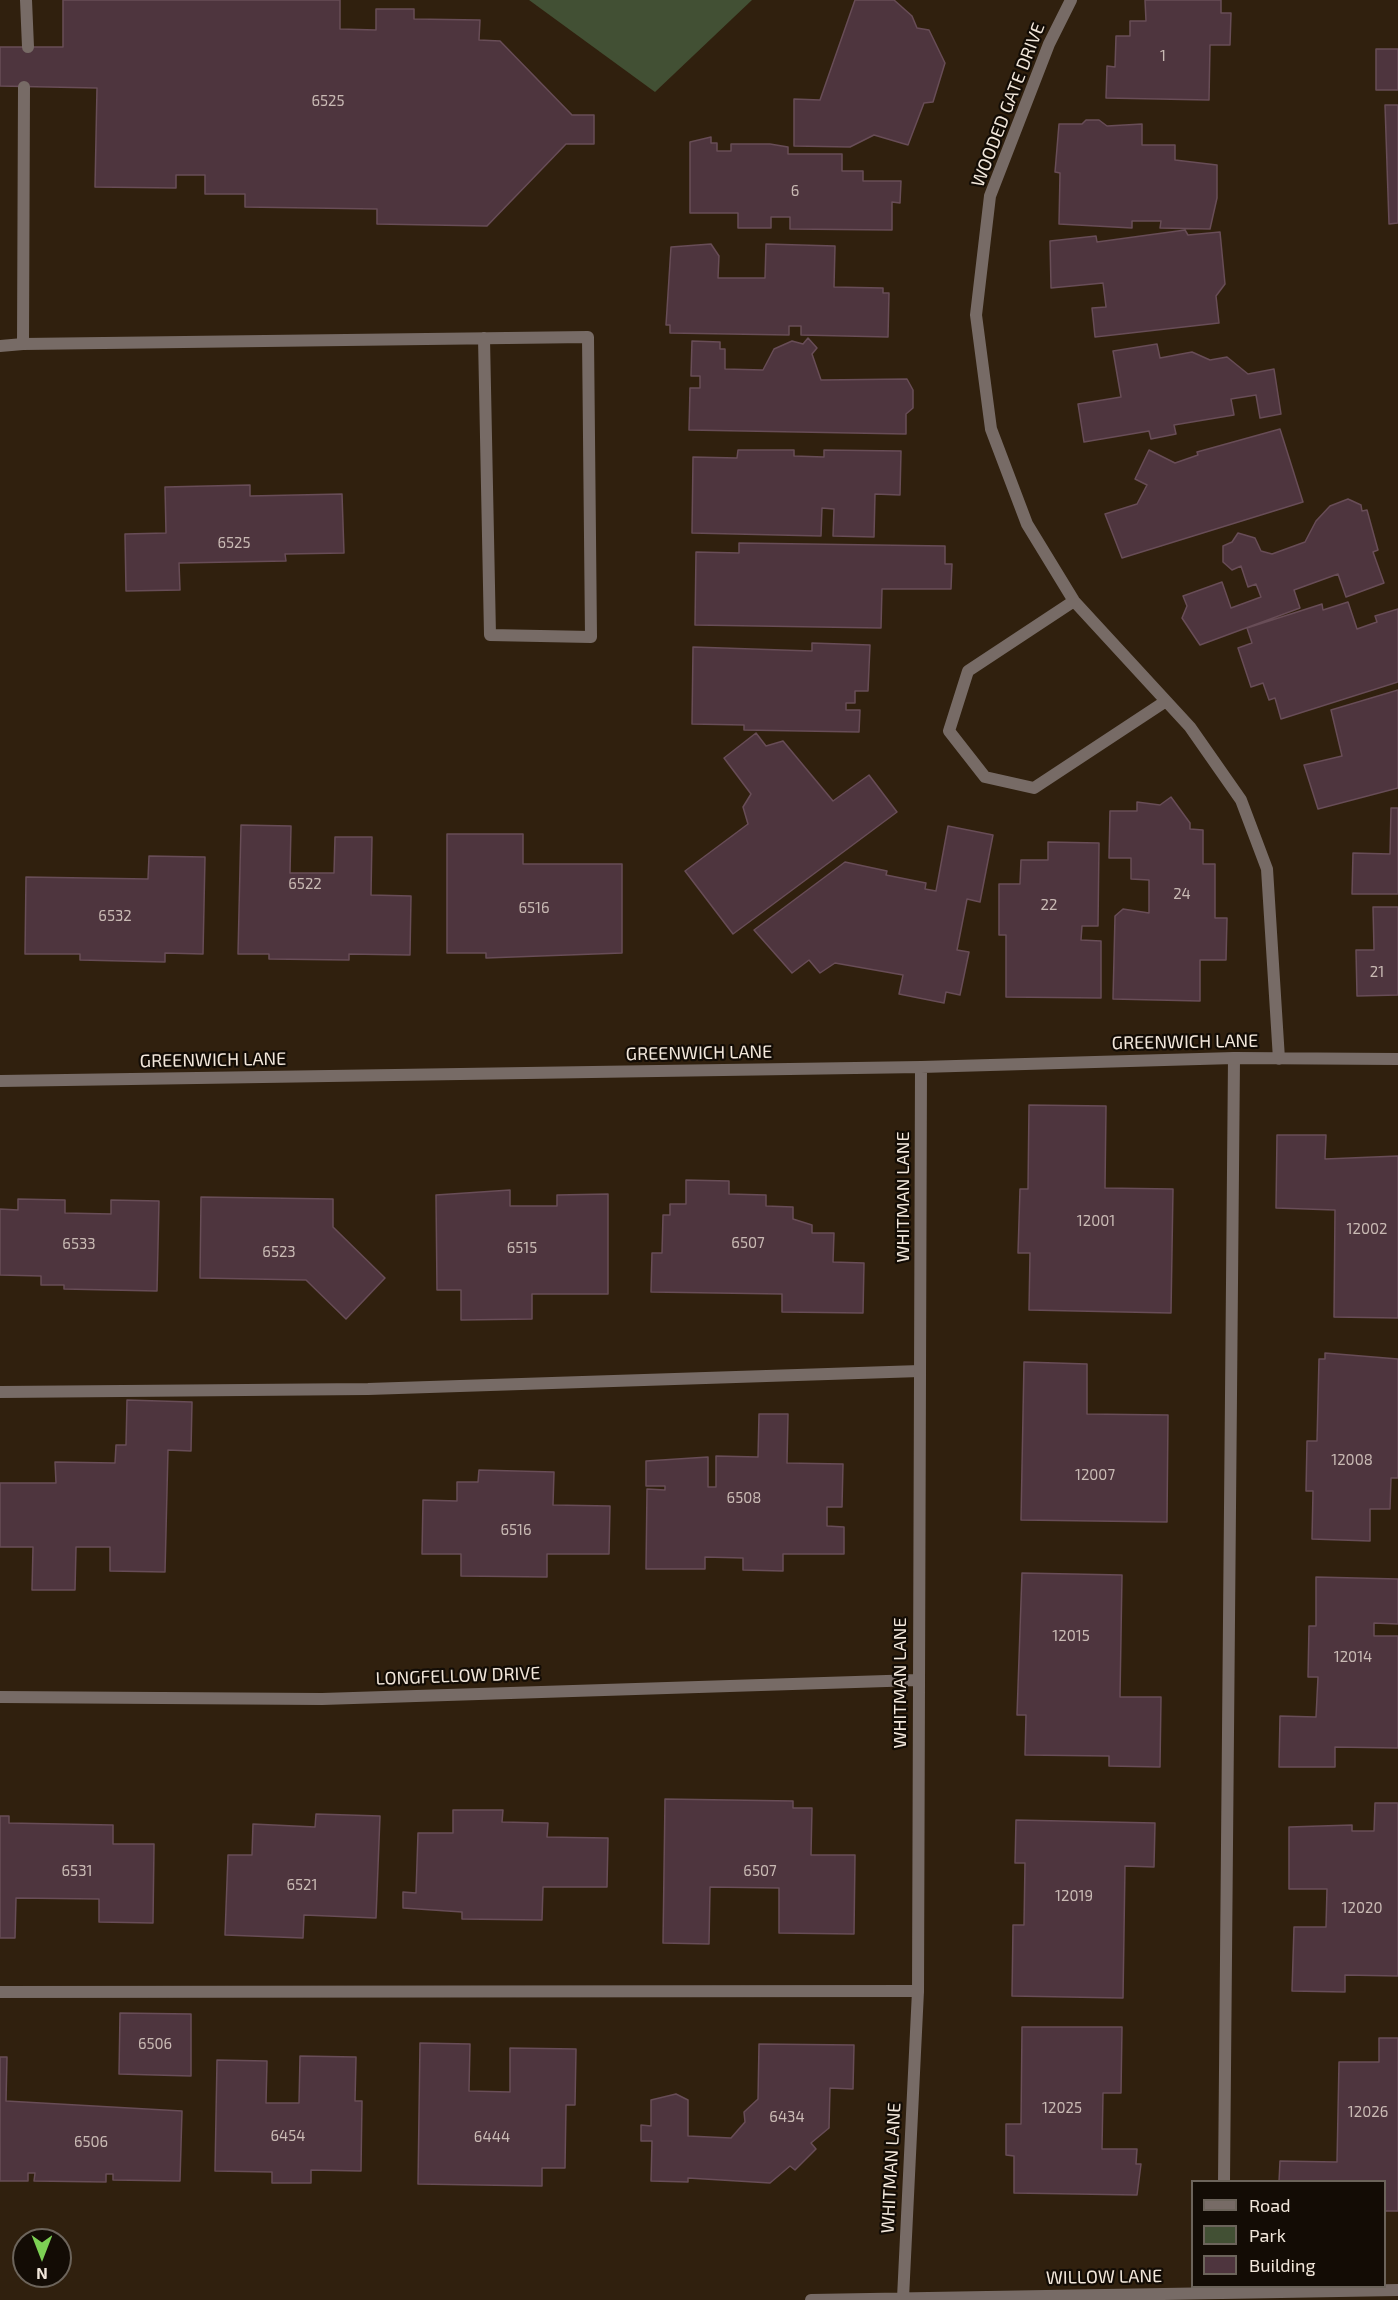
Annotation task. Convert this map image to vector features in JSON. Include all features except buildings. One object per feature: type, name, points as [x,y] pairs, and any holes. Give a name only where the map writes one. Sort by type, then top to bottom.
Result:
[{"type":"street","points":[[26,0],[28,47]]},
{"type":"street","name":"WOODED GATE DRIVE","points":[[1071,0],[1049,44],[990,196],[976,315],[991,429],[1027,524],[1074,601],[1190,727],[1241,800],[1266,868],[1279,1059]]},
{"type":"street","points":[[23,344],[24,87]]},
{"type":"street","points":[[0,346],[23,344],[484,338],[588,337],[591,637],[490,635],[484,338]]},
{"type":"street","points":[[1074,601],[968,671],[950,731],[984,777],[1034,788],[1166,701]]},
{"type":"street","points":[[1224,2180],[1234,1058]]},
{"type":"street","name":"GREENWICH LANE","points":[[0,1081],[921,1067],[1234,1058],[1398,1059]]},
{"type":"street","name":"WHITMAN LANE","points":[[903,2299],[918,1991],[921,1067]]},
{"type":"street","points":[[0,1392],[368,1389],[920,1371]]},
{"type":"street","name":"LONGFELLOW DRIVE","points":[[0,1697],[322,1699],[918,1680]]},
{"type":"street","points":[[0,1992],[918,1991]]},
{"type":"street","name":"WILLOW LANE","points":[[811,2300],[1398,2290]]},
{"type":"green space","points":[[529,0],[752,0],[655,92]]}]
